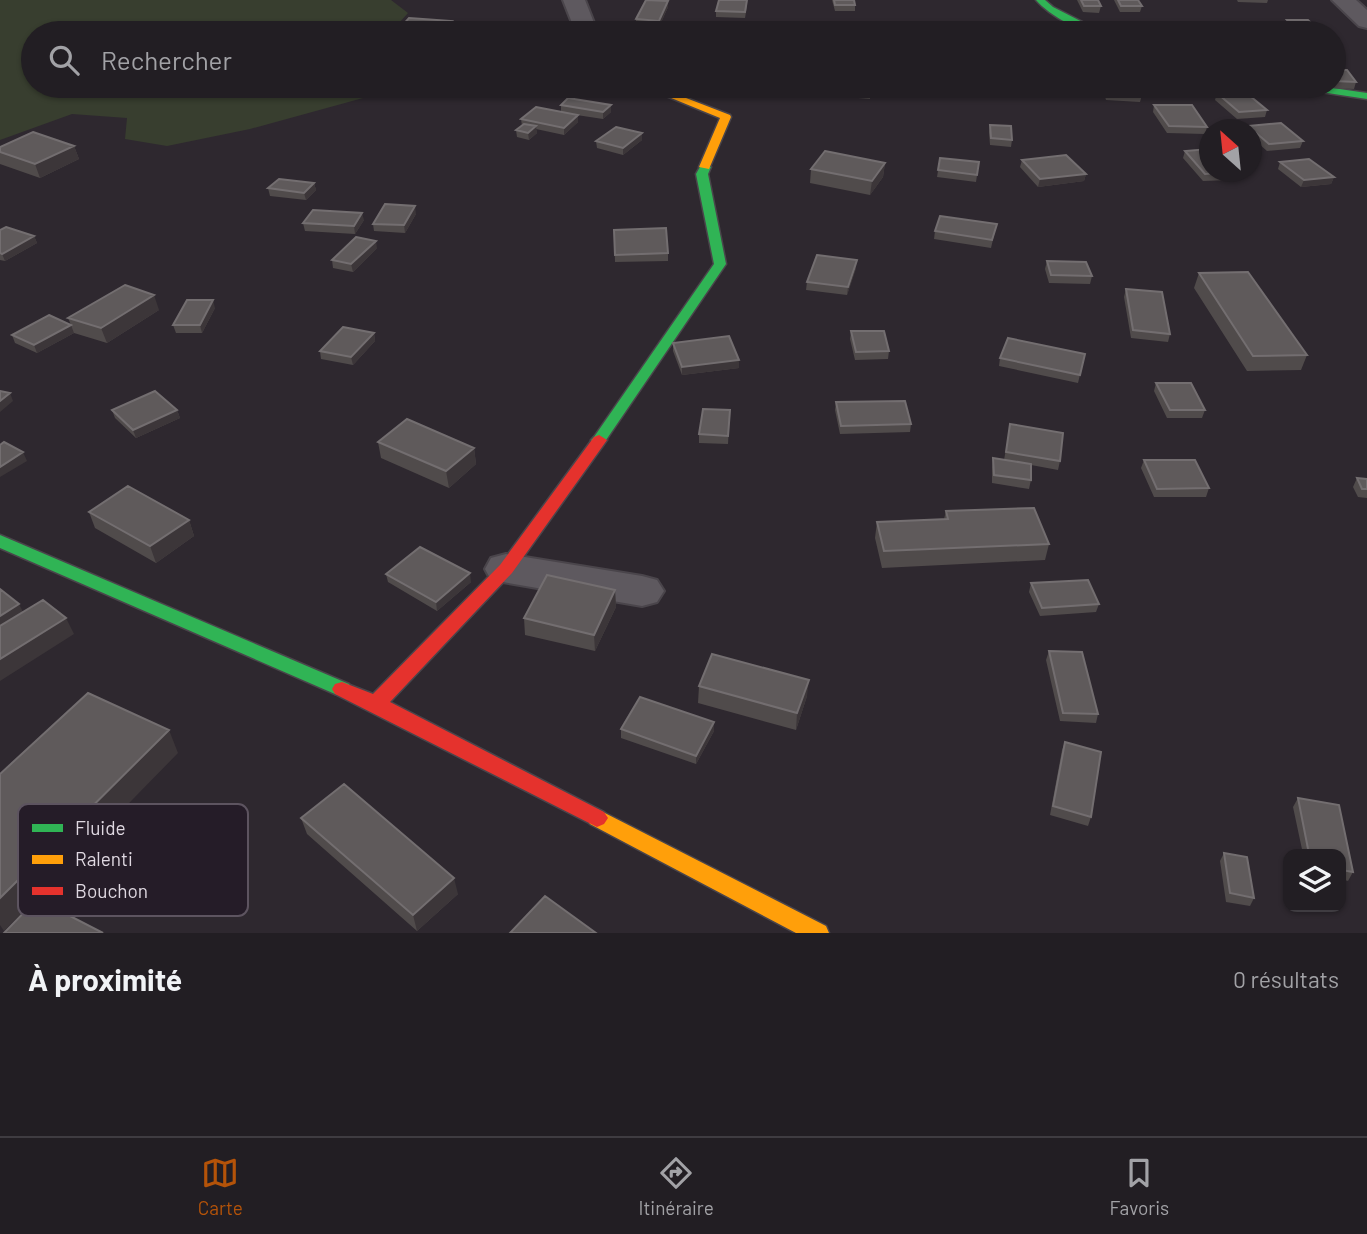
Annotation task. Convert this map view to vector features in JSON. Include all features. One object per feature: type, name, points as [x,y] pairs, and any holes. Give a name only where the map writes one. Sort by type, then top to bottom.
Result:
[{"type":"street","points":[[575,0],[583,21]]},
{"type":"street","points":[[1040,0],[1050,9],[1074,21]]},
{"type":"street","points":[[1343,0],[1367,21]]},
{"type":"street","points":[[1346,93],[1367,96]]},
{"type":"street","points":[[376,704],[506,569],[623,407],[720,264],[702,174],[726,117],[678,98]]},
{"type":"street","points":[[0,541],[376,704],[818,933]]},
{"type":"street","points":[[506,569],[642,591]]},
{"type":"green space","points":[[0,0],[391,0],[408,13],[401,21],[21,21],[21,98],[363,98],[250,129],[167,146],[125,139],[127,118],[72,114],[0,140]]},
{"type":"building","points":[[646,0],[668,1],[659,21],[636,19]]},
{"type":"building","points":[[719,0],[747,0],[745,12],[716,11]]},
{"type":"building","points":[[834,0],[854,0],[855,5],[835,5]]},
{"type":"building","points":[[1081,0],[1098,0],[1101,6],[1084,6]]},
{"type":"building","points":[[1118,0],[1138,0],[1142,6],[1121,6]]},
{"type":"building","points":[[409,18],[452,21],[406,21]]},
{"type":"building","points":[[1346,70],[1347,70],[1356,82],[1346,82]]},
{"type":"building","points":[[568,98],[611,105],[603,112],[561,105]]},
{"type":"building","points":[[1223,98],[1252,98],[1267,110],[1239,112]]},
{"type":"building","points":[[1154,105],[1192,105],[1202,119],[1199,119],[1199,127],[1169,126]]},
{"type":"building","points":[[536,107],[578,115],[564,128],[521,119]]},
{"type":"building","points":[[1281,123],[1303,141],[1269,144],[1262,138],[1262,125]]},
{"type":"building","points":[[524,124],[536,126],[528,133],[516,130]]},
{"type":"building","points":[[990,125],[1011,126],[1012,140],[991,138]]},
{"type":"building","points":[[616,127],[642,133],[623,148],[596,141]]},
{"type":"building","points":[[33,132],[74,146],[35,164],[0,152],[0,147]]},
{"type":"building","points":[[1199,150],[1199,167],[1185,151]]},
{"type":"building","points":[[825,151],[885,163],[872,181],[811,169]]},
{"type":"building","points":[[1066,155],[1086,174],[1040,179],[1022,160]]},
{"type":"building","points":[[940,158],[979,162],[977,175],[938,170]]},
{"type":"building","points":[[1309,159],[1334,177],[1304,180],[1280,162]]},
{"type":"building","points":[[279,179],[314,183],[304,193],[268,188]]},
{"type":"building","points":[[385,204],[415,206],[404,225],[373,224]]},
{"type":"building","points":[[313,210],[362,213],[354,226],[303,223]]},
{"type":"building","points":[[940,216],[997,224],[992,240],[935,231]]},
{"type":"building","points":[[6,227],[34,236],[2,254],[0,230]]},
{"type":"building","points":[[666,228],[668,253],[615,255],[614,230]]},
{"type":"building","points":[[356,237],[376,241],[351,264],[332,260]]},
{"type":"building","points":[[817,255],[857,260],[848,287],[807,282]]},
{"type":"building","points":[[1047,261],[1086,262],[1092,276],[1051,275]]},
{"type":"building","points":[[1248,272],[1307,355],[1253,356],[1199,273]]},
{"type":"building","points":[[125,285],[154,295],[101,328],[68,318]]},
{"type":"building","points":[[1126,289],[1162,292],[1170,334],[1133,330]]},
{"type":"building","points":[[187,300],[213,300],[200,325],[173,325]]},
{"type":"building","points":[[49,315],[71,325],[34,345],[12,335]]},
{"type":"building","points":[[343,327],[374,333],[351,357],[320,351]]},
{"type":"building","points":[[851,331],[884,331],[889,351],[856,352]]},
{"type":"building","points":[[729,336],[739,360],[682,367],[673,343]]},
{"type":"building","points":[[1008,338],[1085,354],[1080,375],[1000,358]]},
{"type":"building","points":[[1156,383],[1191,383],[1205,410],[1170,410]]},
{"type":"building","points":[[0,391],[10,393],[0,401]]},
{"type":"building","points":[[155,391],[177,410],[133,430],[112,410]]},
{"type":"building","points":[[905,401],[911,424],[841,426],[836,402]]},
{"type":"building","points":[[703,409],[730,410],[728,436],[699,434]]},
{"type":"building","points":[[407,419],[474,448],[446,471],[378,442]]},
{"type":"building","points":[[1010,424],[1063,433],[1060,461],[1006,452]]},
{"type":"building","points":[[4,442],[23,452],[0,467],[0,445]]},
{"type":"building","points":[[993,458],[1031,464],[1031,480],[994,475]]},
{"type":"building","points":[[1144,460],[1195,460],[1209,488],[1157,489]]},
{"type":"building","points":[[1357,478],[1367,479],[1367,489],[1362,489]]},
{"type":"building","points":[[128,486],[189,520],[150,546],[89,512]]},
{"type":"building","points":[[1034,508],[1049,544],[884,551],[877,522],[948,519],[946,511]]},
{"type":"building","points":[[420,547],[470,573],[436,602],[386,574]]},
{"type":"building","points":[[547,575],[615,590],[594,635],[524,618]]},
{"type":"building","points":[[1088,580],[1099,604],[1042,608],[1031,583]]},
{"type":"building","points":[[0,589],[19,604],[0,616]]},
{"type":"building","points":[[43,600],[66,618],[0,659],[0,626]]},
{"type":"building","points":[[1049,651],[1082,652],[1098,714],[1063,713]]},
{"type":"building","points":[[712,654],[809,680],[797,713],[699,686]]},
{"type":"building","points":[[88,693],[169,730],[95,804],[18,804],[18,880],[0,898],[0,774]]},
{"type":"building","points":[[640,697],[714,722],[696,756],[621,729]]},
{"type":"building","points":[[1065,742],[1101,752],[1091,817],[1053,806]]},
{"type":"building","points":[[344,784],[454,878],[413,915],[301,818]]},
{"type":"building","points":[[1298,798],[1339,805],[1353,872],[1346,871],[1346,849],[1308,849]]},
{"type":"building","points":[[1224,853],[1247,857],[1254,898],[1230,893]]},
{"type":"building","points":[[545,896],[596,933],[510,933]]},
{"type":"building","points":[[20,916],[70,916],[103,933],[4,933]]},
{"type":"traffic: fast","points":[[1040,0],[1050,9],[1074,21]]},
{"type":"traffic: fast","points":[[1346,93],[1367,96]]},
{"type":"traffic: fast","points":[[599,440],[720,264],[702,174],[705,167]]},
{"type":"traffic: fast","points":[[0,541],[342,689]]},
{"type":"traffic: slow","points":[[678,98],[726,117],[705,167]]},
{"type":"traffic: slow","points":[[597,818],[818,933]]},
{"type":"traffic: jam","points":[[376,704],[506,569],[599,440]]},
{"type":"traffic: jam","points":[[342,689],[597,818]]}]
